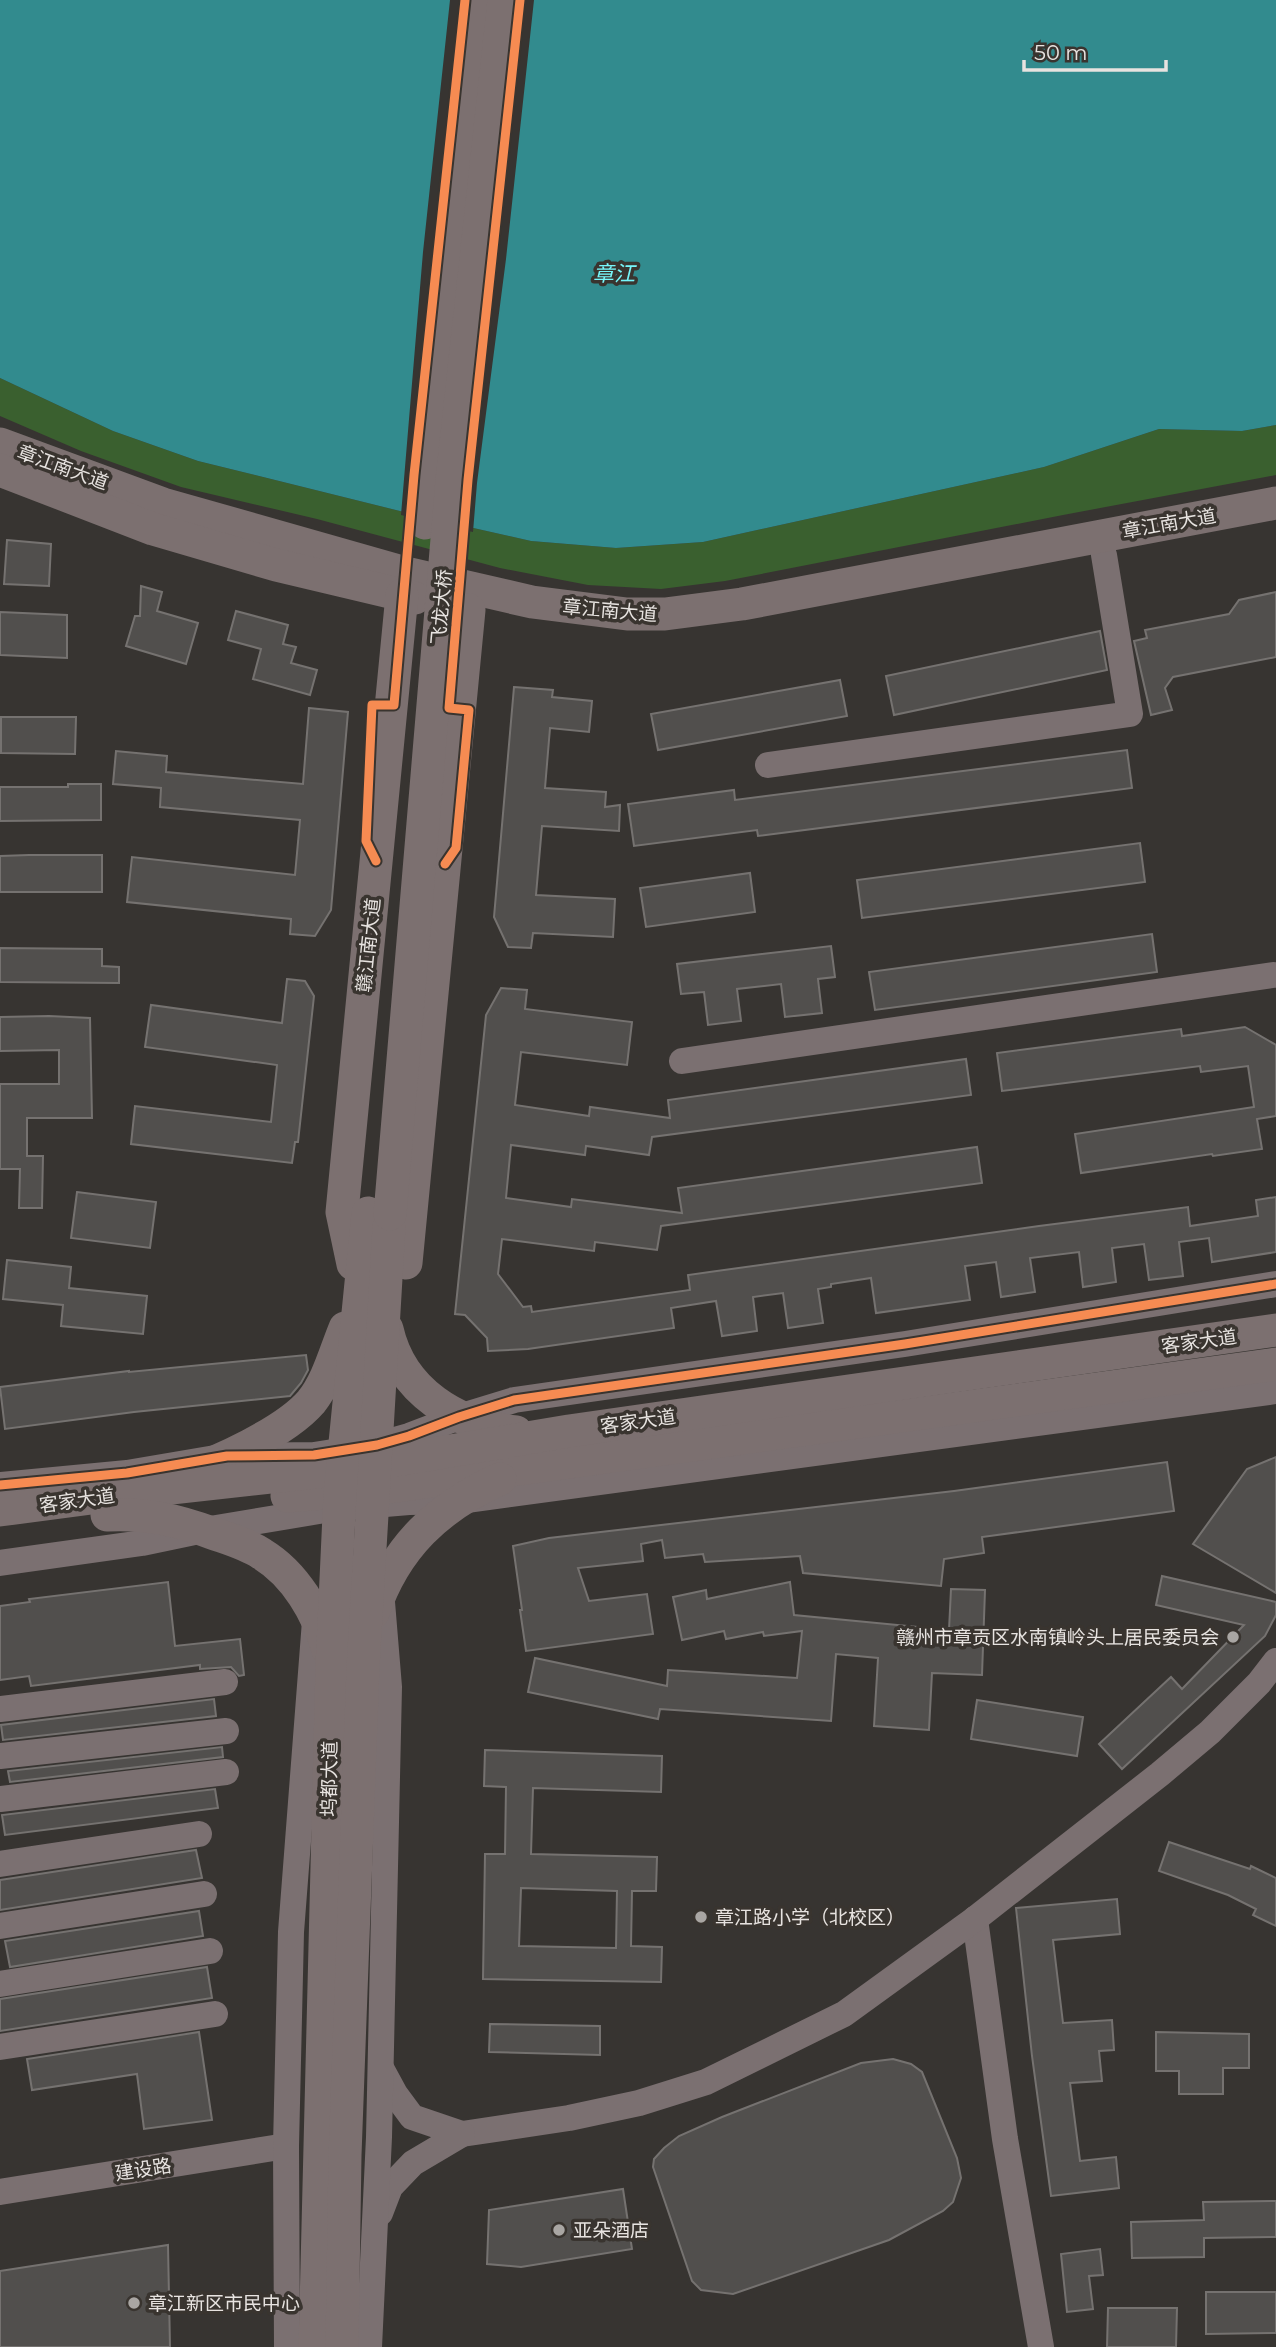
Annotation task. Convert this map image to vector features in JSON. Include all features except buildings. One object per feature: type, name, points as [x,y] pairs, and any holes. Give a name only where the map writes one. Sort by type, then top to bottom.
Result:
[{"type":"main road","name":"飞龙大桥","points":[[379,1214],[394,920],[429,477],[480,0]]},
{"type":"main road","name":"飞龙大桥","points":[[379,1214],[452,480],[504,0]]},
{"type":"main road","name":"章江南大道","points":[[0,444],[163,504],[406,573],[532,602],[627,614],[665,614],[742,604],[1276,503]]},
{"type":"main road","name":"章江南大道","points":[[0,470],[153,529],[276,565],[468,610],[584,632],[624,636],[664,635],[748,625],[1276,524]]},
{"type":"main road","name":"赣江南大道","points":[[359,1294],[342,1212],[402,594]]},
{"type":"main road","points":[[468,610],[406,1272],[384,1319],[389,1339],[413,1380],[440,1408],[492,1428],[525,1433],[569,1431]]},
{"type":"main road","name":"坞都大道","points":[[342,2347],[347,1667],[341,1485],[359,1294],[379,1214]]},
{"type":"main road","name":"坞都大道","points":[[315,2347],[347,1667],[376,1481],[384,1319],[379,1214]]},
{"type":"main road","points":[[138,1492],[227,1456],[296,1416],[311,1402],[321,1386],[359,1294]]},
{"type":"main road","name":"客家大道","points":[[376,1481],[569,1431],[1276,1330]]},
{"type":"main road","name":"客家大道","points":[[0,1531],[268,1497],[341,1485],[545,1464],[1276,1364]]},
{"type":"main road","points":[[107,1516],[150,1515],[171,1519],[264,1555],[289,1575],[315,1616],[327,1645],[347,1667],[370,1622],[381,1593],[409,1544],[424,1528],[480,1488],[545,1464]]},
{"type":"main road","name":"客家大道","points":[[0,1510],[138,1492],[341,1485]]},
{"type":"street","points":[[768,765],[1130,714],[1104,555]]},
{"type":"street","points":[[682,1062],[1275,977]]},
{"type":"street","points":[[369,2347],[381,2069],[389,1687],[376,1481],[409,1436],[514,1400],[905,1344],[1276,1284]]},
{"type":"street","points":[[0,1563],[142,1544],[204,1530],[341,1485],[376,1481],[459,1501],[1276,1391]]},
{"type":"street","points":[[0,1485],[127,1473],[227,1456],[314,1455],[341,1485]]},
{"type":"street","points":[[287,2347],[286,2146],[291,1932],[315,1616],[341,1485]]},
{"type":"street","points":[[375,2228],[390,2187],[413,2163],[462,2134],[569,2118],[639,2103],[706,2082],[844,2014],[975,1919],[1210,1732],[1259,1683],[1276,1661]]},
{"type":"street","points":[[0,1709],[225,1682]]},
{"type":"street","points":[[0,1756],[226,1731]]},
{"type":"street","points":[[0,1799],[226,1772]]},
{"type":"street","points":[[0,1864],[199,1834]]},
{"type":"street","points":[[0,1926],[204,1894]]},
{"type":"street","points":[[975,1919],[1005,2140],[1041,2347]]},
{"type":"street","points":[[0,1984],[209,1951]]},
{"type":"street","points":[[0,2047],[215,2014]]},
{"type":"street","points":[[381,2069],[412,2117],[462,2134]]},
{"type":"street","name":"建设路","points":[[0,2192],[286,2146]]},
{"type":"green space","points":[[0,378],[113,431],[198,461],[531,541],[616,548],[703,542],[1044,467],[1159,429],[1242,431],[1276,425],[1276,475],[725,581],[661,589],[588,585],[500,568],[317,519],[181,487],[81,451],[0,416]]},
{"type":"water","name":"章江","points":[[0,0],[1276,0],[1276,425],[1242,431],[1159,429],[1044,467],[703,542],[616,548],[531,541],[198,461],[113,431],[0,378]]},
{"type":"pier","points":[[450,0],[534,0],[473,532],[401,515],[423,252]]},
{"type":"cycle path","points":[[376,861],[366,841],[372,705],[394,705],[414,475],[465,0]]},
{"type":"cycle path","points":[[445,864],[456,848],[469,710],[449,708],[468,480],[520,0]]},
{"type":"cycle path","points":[[0,1485],[127,1473],[227,1456],[314,1455],[377,1445],[514,1400],[905,1344],[1276,1284]]},
{"type":"place","name":"赣州市章贡区水南镇岭头上居民委员会","points":[[1233,1637]]},
{"type":"place","name":"章江路小学（北校区）","points":[[701,1917]]},
{"type":"place","name":"亚朵酒店","points":[[559,2230]]},
{"type":"place","name":"章江新区市民中心","points":[[134,2303]]}]
